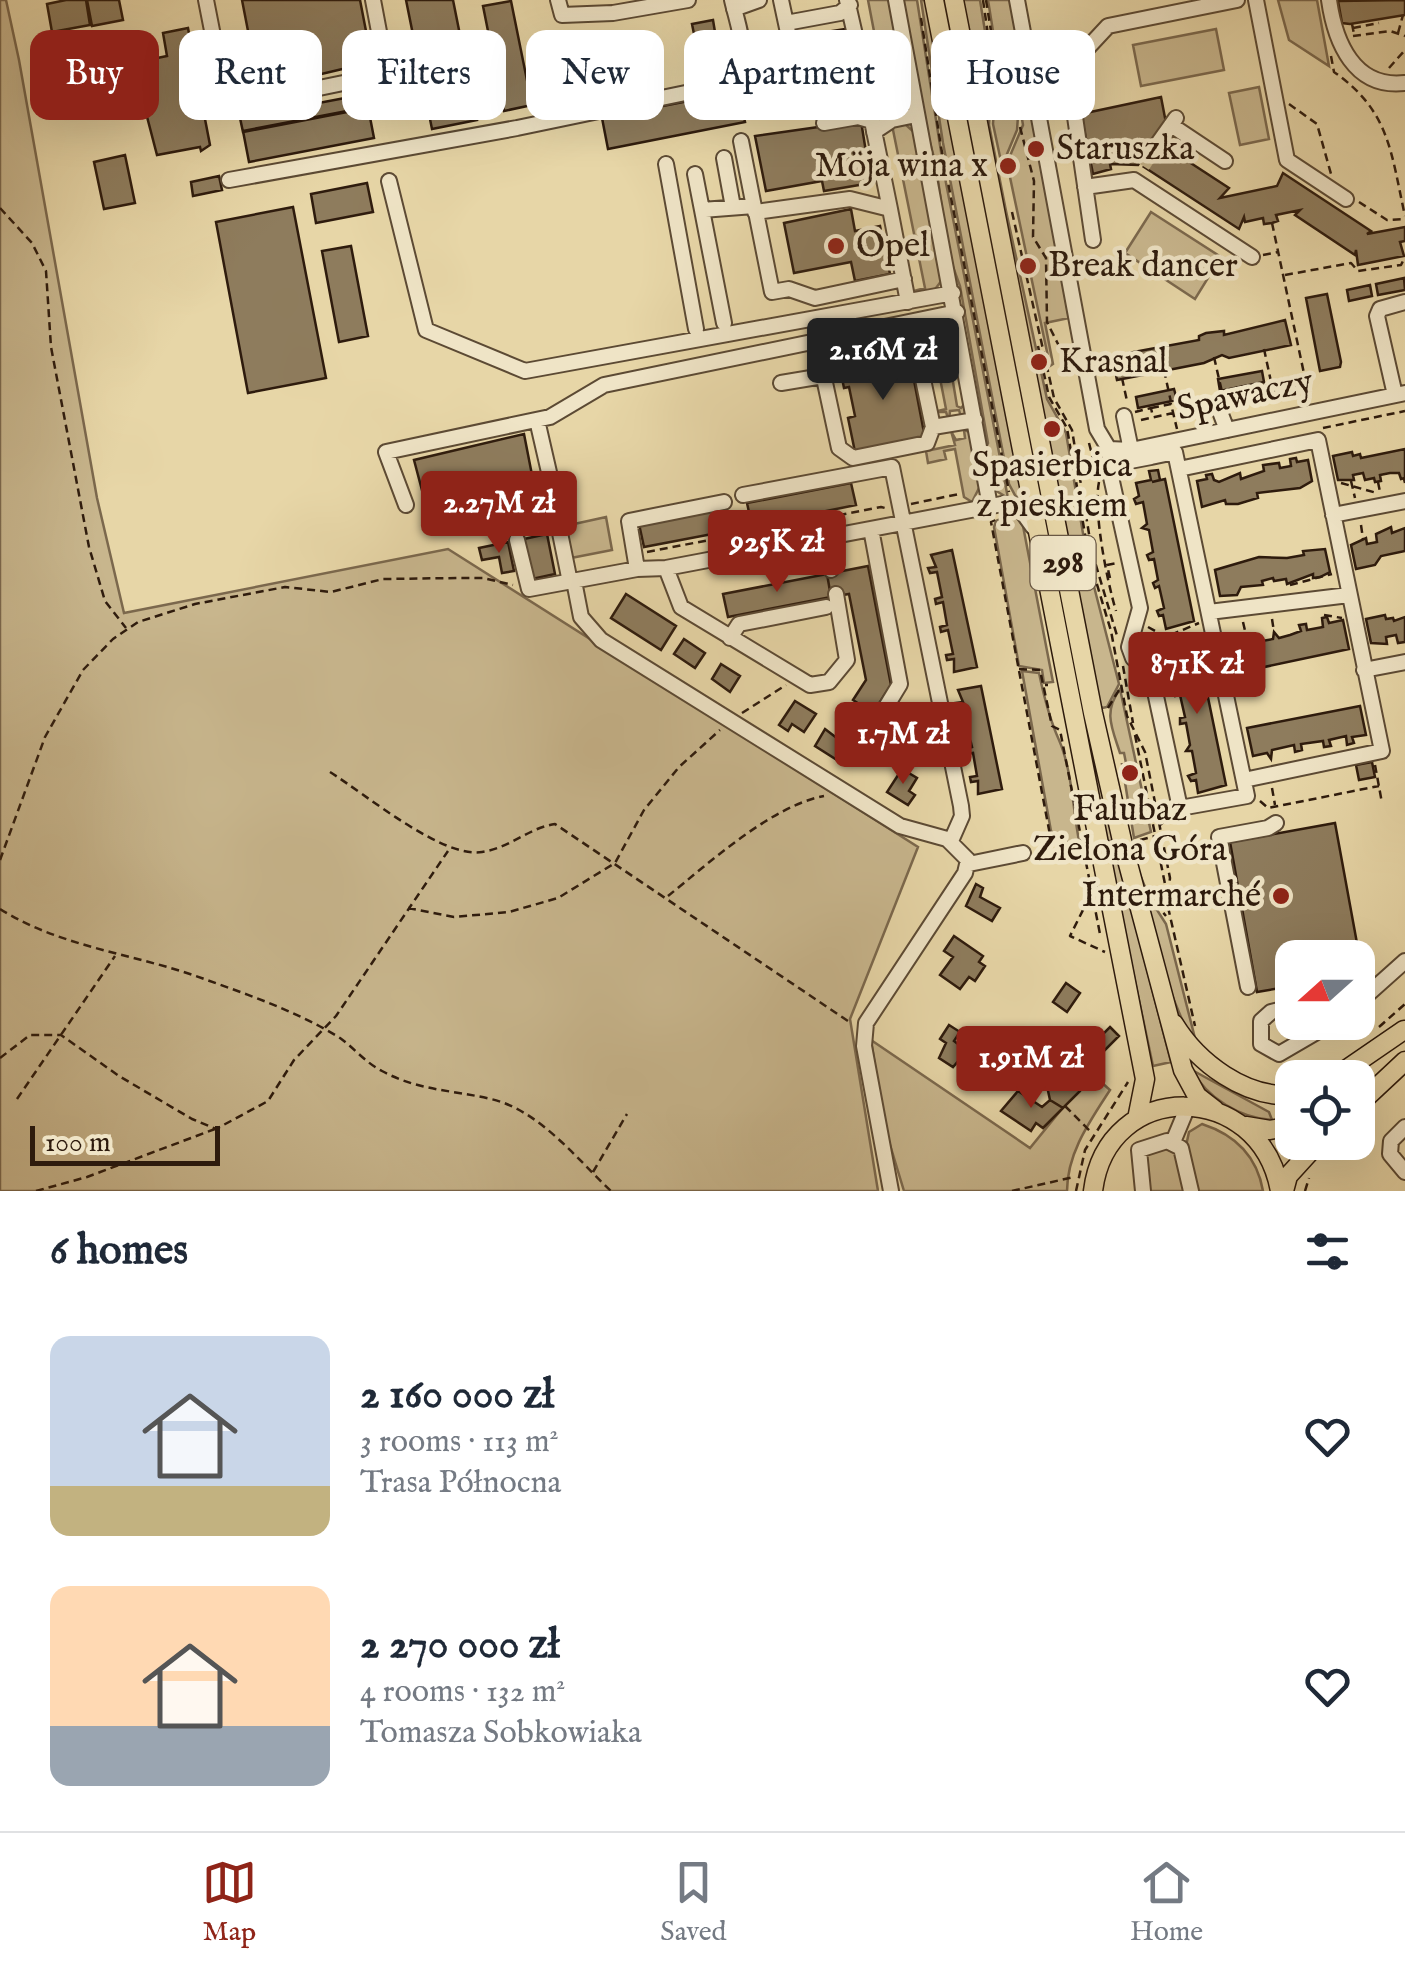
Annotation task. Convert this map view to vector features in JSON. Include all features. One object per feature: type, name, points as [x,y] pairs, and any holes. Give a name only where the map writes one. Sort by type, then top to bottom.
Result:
[{"type":"main road","name":"298","points":[[934,0],[1145,1079],[1137,1119]]},
{"type":"main road","name":"298","points":[[954,0],[1092,713],[1166,1009],[1188,1084],[1215,1110],[1245,1126],[1270,1156],[1282,1191]]},
{"type":"main road","points":[[1166,1009],[1188,1042],[1222,1074],[1275,1094]]},
{"type":"main road","points":[[1360,1060],[1404,1029]]},
{"type":"main road","points":[[1371,1060],[1404,1029]]},
{"type":"main road","points":[[1375,1090],[1405,1061]]},
{"type":"main road","name":"298","points":[[1137,1119],[1159,1109],[1188,1106],[1215,1110]]},
{"type":"main road","points":[[1093,1191],[1099,1164],[1110,1144],[1137,1119]]},
{"type":"main road","points":[[1245,1126],[1275,1129]]},
{"type":"main road","points":[[1282,1191],[1288,1176],[1303,1160]]},
{"type":"street","points":[[206,0],[227,107],[387,74],[372,0]]},
{"type":"street","points":[[558,0],[562,16],[613,13],[688,0]]},
{"type":"street","points":[[229,180],[724,86],[740,72],[744,61],[733,4],[759,0]]},
{"type":"street","points":[[781,0],[797,76],[806,65],[837,94],[867,87],[849,2]]},
{"type":"street","points":[[896,0],[990,506]]},
{"type":"street","points":[[1017,0],[1078,363],[1109,457],[1130,560],[1140,619],[1129,638],[1129,648],[1133,658],[1151,673],[1180,808],[1247,796],[1175,452],[1131,450],[1109,457]]},
{"type":"street","points":[[1093,240],[1068,70],[1108,26],[1237,0]]},
{"type":"street","points":[[1256,0],[1282,165],[1332,187],[1346,199]]},
{"type":"street","points":[[1329,0],[1343,53],[1378,81],[1387,85],[1405,83]]},
{"type":"street","points":[[786,23],[840,13],[849,2]]},
{"type":"street","points":[[874,132],[892,120],[916,115]]},
{"type":"street","points":[[824,123],[858,117],[872,120],[908,302]]},
{"type":"street","points":[[1154,150],[1174,122],[1225,160]]},
{"type":"street","points":[[741,141],[772,292],[789,289],[816,298],[904,279]]},
{"type":"street","points":[[724,158],[733,207]]},
{"type":"street","points":[[666,164],[696,329]]},
{"type":"street","points":[[1134,180],[1143,166]]},
{"type":"street","points":[[695,174],[724,323]]},
{"type":"street","points":[[1085,187],[1134,180],[1252,258]]},
{"type":"street","points":[[388,181],[426,330],[525,371],[953,293]]},
{"type":"street","points":[[674,209],[755,209],[850,199],[890,209]]},
{"type":"street","points":[[802,322],[799,304],[803,294]]},
{"type":"street","points":[[1400,394],[1377,316],[1380,310],[1405,302]]},
{"type":"street","points":[[406,506],[386,452],[550,418],[604,385],[957,312]]},
{"type":"street","points":[[816,342],[839,448],[854,458],[928,443],[932,427],[911,322]]},
{"type":"street","points":[[869,331],[874,354]]},
{"type":"street","points":[[781,384],[874,354],[915,347]]},
{"type":"street","name":"Spawaczy","points":[[1109,457],[1150,452],[1226,430],[1400,394]]},
{"type":"street","points":[[1221,397],[1226,430]]},
{"type":"street","points":[[1127,414],[1131,450]]},
{"type":"street","points":[[515,498],[546,499],[554,494],[537,420]]},
{"type":"street","points":[[932,427],[975,420]]},
{"type":"street","points":[[1178,469],[1318,440],[1382,751],[1244,780]]},
{"type":"street","points":[[743,495],[892,466],[961,806],[962,816],[951,841]]},
{"type":"street","points":[[1332,515],[1405,500]]},
{"type":"street","points":[[636,562],[629,522],[724,502]]},
{"type":"street","points":[[517,540],[529,590],[636,562],[666,568],[1010,503],[1025,512],[1038,536]]},
{"type":"street","points":[[871,529],[900,684],[880,717]]},
{"type":"street","points":[[560,532],[581,617],[600,640],[913,832],[951,841],[968,864]]},
{"type":"street","points":[[825,538],[831,570]]},
{"type":"street","points":[[666,568],[680,607],[794,678],[821,685],[843,670],[846,650],[836,594]]},
{"type":"street","points":[[1209,615],[1349,595]]},
{"type":"street","points":[[730,638],[739,624],[826,607]]},
{"type":"street","points":[[1364,670],[1405,662]]},
{"type":"street","points":[[1248,987],[1219,837],[1268,828],[1276,822]]},
{"type":"street","points":[[891,1191],[880,1147],[865,1032],[874,1005],[968,864],[1023,853]]},
{"type":"street","points":[[1375,988],[1405,960]]},
{"type":"street","points":[[1275,1011],[1261,1021],[1261,1044],[1279,1054],[1303,1040]]},
{"type":"street","points":[[1173,1142],[1188,1106]]},
{"type":"street","points":[[1405,1127],[1391,1141],[1390,1154],[1405,1172]]},
{"type":"street","points":[[1143,1191],[1138,1150],[1173,1142],[1180,1148],[1190,1191]]},
{"type":"path","points":[[985,0],[990,30]]},
{"type":"path","points":[[985,0],[989,30]]},
{"type":"path","points":[[920,15],[941,147],[1010,503],[1011,511],[990,522],[1018,669],[1050,836],[1074,853],[1084,853],[1060,730],[1052,726],[1040,670],[1018,669]]},
{"type":"path","points":[[1398,34],[1403,16]]},
{"type":"path","points":[[1380,32],[1379,21],[1352,26],[1354,36],[1380,32],[1405,36]]},
{"type":"path","points":[[1366,26],[1368,33]]},
{"type":"path","points":[[1378,81],[1405,50]]},
{"type":"path","points":[[1274,96],[1317,124],[1332,187],[1387,220],[1405,217],[1384,125],[1364,96]]},
{"type":"path","points":[[1020,127],[1034,182],[1033,237],[1046,258],[1047,322],[1078,363]]},
{"type":"path","points":[[1010,205],[1054,398],[1072,430],[1092,552],[1117,634],[1133,723]]},
{"type":"path","points":[[0,208],[32,244],[46,271],[50,347],[90,547],[105,601],[127,629]]},
{"type":"path","points":[[1272,223],[1312,413]]},
{"type":"path","points":[[1283,275],[1350,263],[1358,271],[1366,272],[1401,265],[1405,258]]},
{"type":"path","points":[[1032,317],[1049,397],[1066,428],[1089,558],[1111,631],[1127,716],[1145,752],[1170,878],[1168,905]]},
{"type":"path","points":[[1068,349],[1078,363]]},
{"type":"path","points":[[1264,349],[1273,392]]},
{"type":"path","points":[[1214,357],[1221,397],[1271,383]]},
{"type":"path","points":[[1164,370],[1174,413]]},
{"type":"path","points":[[1122,378],[1127,414],[1171,404]]},
{"type":"path","points":[[1247,388],[1249,397]]},
{"type":"path","points":[[1151,408],[1153,418]]},
{"type":"path","points":[[1316,429],[1405,411]]},
{"type":"path","points":[[1087,430],[1099,480],[1096,493],[1105,550],[1102,563],[1116,611]]},
{"type":"path","points":[[1326,478],[1381,494]]},
{"type":"path","points":[[636,562],[881,506],[901,506],[959,494]]},
{"type":"path","points":[[1290,585],[1332,574],[1340,552]]},
{"type":"path","points":[[1110,578],[1107,565],[1130,560]]},
{"type":"path","points":[[0,860],[45,737],[83,670],[138,622],[196,604],[285,587],[330,592],[383,580],[471,578],[529,590]]},
{"type":"path","points":[[1155,643],[1209,615]]},
{"type":"path","points":[[1324,615],[1354,620]]},
{"type":"path","points":[[1140,619],[1166,637]]},
{"type":"path","points":[[1154,632],[1154,650]]},
{"type":"path","points":[[406,907],[454,917],[508,912],[558,898],[616,863],[644,810],[679,767],[731,720],[794,678]]},
{"type":"path","points":[[1135,735],[1197,1034]]},
{"type":"path","points":[[1373,753],[1382,804]]},
{"type":"path","points":[[330,772],[450,848],[476,854],[502,848],[534,827],[556,824],[865,1032]]},
{"type":"path","points":[[1269,775],[1275,806]]},
{"type":"path","points":[[1247,796],[1268,808],[1379,786]]},
{"type":"path","points":[[666,897],[767,822],[810,798],[845,792]]},
{"type":"path","points":[[1157,828],[1174,814]]},
{"type":"path","points":[[1136,841],[1155,836]]},
{"type":"path","points":[[36,1191],[87,1178],[216,1129],[268,1101],[294,1060],[346,1000],[450,848]]},
{"type":"path","points":[[1090,896],[1070,936],[1108,954]]},
{"type":"path","points":[[0,909],[28,926],[259,999],[323,1030],[381,1071],[442,1094],[494,1100],[558,1139],[610,1191]]},
{"type":"path","points":[[17,1099],[116,955]]},
{"type":"path","points":[[0,1058],[30,1035],[61,1034],[119,1076],[216,1129]]},
{"type":"path","points":[[1076,1191],[1076,1178],[1093,1134],[1132,1077]]},
{"type":"path","points":[[1065,1106],[1093,1134]]},
{"type":"path","points":[[592,1173],[627,1114]]},
{"type":"path","points":[[1303,1170],[1309,1177],[1305,1191]]},
{"type":"path","points":[[1012,1191],[1076,1178]]},
{"type":"shaded area","points":[[0,0],[6,0],[19,60],[97,498],[124,613],[448,549],[918,847],[850,1019],[878,1191],[0,1191]]},
{"type":"shaded area","points":[[868,0],[893,0],[898,30],[874,30]]},
{"type":"shaded area","points":[[901,0],[917,0],[931,88],[931,120],[936,120],[1008,498],[993,489],[984,452],[988,443],[960,286],[948,253],[936,165],[911,57],[911,30],[906,30]]},
{"type":"shaded area","points":[[921,0],[927,0],[933,30],[931,65]]},
{"type":"shaded area","points":[[941,0],[947,0],[953,30],[947,30]]},
{"type":"shaded area","points":[[961,0],[980,0],[985,30],[967,30]]},
{"type":"shaded area","points":[[988,0],[1011,0],[1016,30],[993,30]]},
{"type":"shaded area","points":[[1278,0],[1317,0],[1329,66],[1289,40]]},
{"type":"shaded area","points":[[1216,29],[1224,70],[1141,86],[1133,45]]},
{"type":"shaded area","points":[[1259,87],[1269,139],[1240,145],[1229,93]]},
{"type":"shaded area","points":[[939,120],[951,120],[1024,495],[1016,497],[1009,484]]},
{"type":"shaded area","points":[[964,120],[971,120],[1114,840],[1105,842]]},
{"type":"shaded area","points":[[984,120],[989,120],[1047,399],[1066,433],[1088,563],[1119,684],[1107,707],[1102,708]]},
{"type":"shaded area","points":[[993,120],[1018,120],[1002,166]]},
{"type":"shaded area","points":[[1022,120],[1033,120],[1069,318],[1045,323],[1053,364],[1050,366],[1007,163]]},
{"type":"shaded area","points":[[905,124],[916,134],[942,280],[933,292],[917,295],[914,291],[925,288],[892,125]]},
{"type":"shaded area","points":[[1151,212],[1221,257],[1195,299],[1125,253]]},
{"type":"shaded area","points":[[943,323],[955,334],[947,346],[957,406],[965,404],[967,412],[961,417],[959,410],[950,411],[949,421],[946,412],[934,412],[946,409],[932,337],[922,338],[921,330],[923,326]]},
{"type":"shaded area","points":[[964,430],[970,432],[981,484],[972,502],[964,497],[955,449],[944,451],[946,459],[928,463],[926,451],[955,445],[951,431],[956,440],[965,438]]},
{"type":"shaded area","points":[[1014,513],[1023,526],[1053,682],[1044,683],[1042,670],[1019,666],[994,527],[996,521]]},
{"type":"shaded area","points":[[606,517],[612,550],[571,558],[565,526]]},
{"type":"shaded area","points":[[1022,671],[1039,673],[1063,752],[1079,841],[1075,847],[1051,831]]},
{"type":"shaded area","points":[[1120,689],[1151,832],[1134,838],[1122,764],[1126,763],[1111,720],[1112,705]]},
{"type":"shaded area","points":[[1117,853],[1171,1062],[1153,1066],[1108,855]]},
{"type":"shaded area","points":[[1136,865],[1166,924],[1198,1050],[1168,983]]},
{"type":"shaded area","points":[[871,1040],[1030,1148],[1091,1073],[1110,1090],[1075,1151],[1067,1191],[904,1191],[884,1125]]},
{"type":"shaded area","points":[[1192,1070],[1269,1112],[1272,1120],[1226,1105],[1206,1089]]},
{"type":"shaded area","points":[[1202,1124],[1243,1148],[1256,1167],[1263,1191],[1195,1191],[1186,1146],[1189,1132]]},
{"type":"shaded area","points":[[1164,1148],[1176,1153],[1187,1191],[1146,1191],[1143,1158],[1150,1151]]},
{"type":"building","points":[[86,0],[90,25],[52,30],[47,4]]},
{"type":"building","points":[[87,0],[119,0],[123,20],[92,26]]},
{"type":"building","points":[[242,0],[360,0],[366,30],[342,30],[342,69],[322,74],[322,30],[248,30]]},
{"type":"building","points":[[406,0],[453,0],[459,30],[412,30]]},
{"type":"building","points":[[1405,0],[1405,15],[1342,23],[1338,1]]},
{"type":"building","points":[[511,1],[526,75],[526,106],[506,111],[506,30],[488,30],[483,6]]},
{"type":"building","points":[[713,20],[715,30],[693,30],[692,24]]},
{"type":"building","points":[[188,28],[179,30],[179,120],[205,120],[210,145],[201,151],[200,147],[157,155],[148,120],[159,120],[159,58],[167,56],[163,33]]},
{"type":"building","points":[[1161,97],[1166,123],[1160,143],[1229,188],[1220,198],[1277,186],[1283,173],[1371,231],[1367,234],[1405,227],[1405,241],[1400,242],[1404,256],[1358,265],[1356,250],[1355,255],[1295,215],[1300,210],[1276,215],[1278,221],[1264,224],[1263,218],[1245,222],[1244,217],[1239,229],[1144,167],[1148,164],[1141,160],[1138,165],[1110,164],[1111,169],[1093,174],[1082,120],[1095,120],[1095,111]]},
{"type":"building","points":[[342,99],[342,113],[322,117],[322,102]]},
{"type":"building","points":[[684,102],[684,120],[745,122],[608,149],[602,120],[664,120],[664,106]]},
{"type":"building","points":[[342,112],[342,120],[371,120],[374,138],[249,162],[243,131],[322,120],[322,116]]},
{"type":"building","points":[[240,120],[306,120],[243,132]]},
{"type":"building","points":[[430,120],[477,120],[432,129]]},
{"type":"building","points":[[861,121],[871,183],[824,191],[822,181],[766,191],[755,136]]},
{"type":"building","points":[[125,155],[135,203],[104,209],[94,162]]},
{"type":"building","points":[[219,176],[222,190],[193,196],[191,182]]},
{"type":"building","points":[[367,183],[373,212],[316,223],[311,194]]},
{"type":"building","points":[[293,207],[326,378],[248,393],[216,222]]},
{"type":"building","name":"Opel","points":[[851,209],[855,231],[880,226],[890,274],[855,281],[851,262],[794,273],[784,223]]},
{"type":"building","points":[[351,246],[368,336],[339,342],[322,251]]},
{"type":"building","points":[[1404,278],[1405,290],[1378,295],[1376,284]]},
{"type":"building","points":[[1370,285],[1372,296],[1349,301],[1347,290]]},
{"type":"building","points":[[1327,294],[1341,362],[1340,367],[1320,371],[1306,298]]},
{"type":"building","points":[[1285,320],[1291,345],[1229,358],[1222,355],[1204,363],[1117,380],[1112,356],[1199,340],[1206,333],[1224,331],[1224,335]]},
{"type":"building","points":[[909,354],[925,438],[855,452],[848,418],[855,416],[840,368]]},
{"type":"building","points":[[1262,371],[1264,382],[1220,391],[1218,379]]},
{"type":"building","points":[[1174,389],[1177,400],[1138,408],[1136,397]]},
{"type":"building","points":[[524,434],[532,475],[493,483],[497,498],[428,513],[414,460]]},
{"type":"building","points":[[1405,449],[1405,478],[1390,473],[1380,475],[1381,481],[1375,482],[1374,478],[1365,480],[1363,473],[1353,475],[1354,480],[1338,480],[1333,456],[1352,452],[1361,458]]},
{"type":"building","points":[[1296,458],[1297,462],[1308,460],[1312,481],[1300,488],[1257,493],[1258,498],[1238,504],[1226,504],[1225,500],[1202,507],[1197,481],[1207,479],[1206,475],[1212,474],[1219,482],[1240,473],[1241,479],[1264,471],[1263,465],[1291,466],[1290,459]]},
{"type":"building","points":[[1158,470],[1160,480],[1152,482],[1165,479],[1194,621],[1166,629],[1163,615],[1159,616],[1157,611],[1164,608],[1159,586],[1155,588],[1153,583],[1158,580],[1154,559],[1149,560],[1147,555],[1153,552],[1149,530],[1142,528],[1147,524],[1143,502],[1136,504],[1134,499],[1139,496],[1136,483],[1151,480],[1149,471]]},
{"type":"building","points":[[851,483],[856,505],[752,526],[747,503]]},
{"type":"building","points":[[724,508],[728,531],[644,547],[639,524]]},
{"type":"building","points":[[1391,527],[1392,533],[1405,528],[1405,551],[1381,556],[1375,565],[1356,569],[1351,545],[1366,538],[1367,544],[1377,542],[1376,534]]},
{"type":"building","points":[[547,534],[555,574],[532,579],[524,539]]},
{"type":"building","points":[[508,542],[514,571],[502,573],[499,557],[482,560],[479,548]]},
{"type":"building","points":[[1325,549],[1330,572],[1320,577],[1313,578],[1313,574],[1287,584],[1286,579],[1273,578],[1262,581],[1263,585],[1241,587],[1237,595],[1220,596],[1215,570],[1259,557],[1287,558],[1304,555],[1303,551]]},
{"type":"building","points":[[952,550],[977,667],[954,672],[954,659],[947,660],[946,655],[953,654],[948,630],[941,632],[940,627],[947,625],[943,602],[936,604],[935,599],[942,597],[937,572],[930,573],[928,568],[936,567],[931,555]]},
{"type":"building","points":[[868,566],[891,685],[873,713],[853,700],[866,680],[849,594],[831,597],[827,574]]},
{"type":"building","points":[[827,574],[831,597],[728,617],[723,594]]},
{"type":"building","points":[[626,594],[676,626],[661,650],[611,618]]},
{"type":"building","points":[[1385,615],[1394,621],[1405,617],[1405,642],[1398,643],[1396,635],[1386,637],[1387,644],[1371,643],[1366,619]]},
{"type":"building","points":[[1327,617],[1329,623],[1343,620],[1349,649],[1236,673],[1230,645],[1244,642],[1243,636],[1249,635],[1251,643],[1273,639],[1274,632],[1279,638],[1301,631],[1299,625],[1306,624],[1307,630],[1323,627],[1322,618]]},
{"type":"building","points":[[684,639],[705,653],[695,668],[674,654]]},
{"type":"building","points":[[1197,644],[1226,785],[1198,793],[1196,780],[1191,781],[1188,776],[1196,773],[1192,751],[1186,751],[1190,745],[1186,723],[1180,724],[1180,718],[1185,717],[1180,695],[1173,692],[1179,689],[1174,667],[1168,669],[1165,664],[1171,661],[1168,648]]},
{"type":"building","points":[[721,664],[740,676],[730,692],[712,679]]},
{"type":"building","points":[[981,686],[1002,789],[978,794],[978,781],[971,782],[970,777],[977,776],[973,753],[965,754],[964,749],[972,747],[971,743],[966,730],[961,731],[960,726],[965,725],[961,707],[956,708],[955,703],[963,702],[958,690]]},
{"type":"building","points":[[795,701],[816,714],[804,732],[792,724],[788,731],[779,725]]},
{"type":"building","points":[[1360,706],[1366,735],[1352,737],[1354,743],[1347,745],[1346,736],[1329,740],[1331,746],[1324,747],[1323,741],[1301,744],[1302,750],[1295,752],[1294,745],[1272,750],[1271,759],[1267,753],[1253,756],[1247,728]]},
{"type":"building","points":[[825,729],[846,745],[837,760],[815,746]]},
{"type":"building","points":[[1372,762],[1375,777],[1359,780],[1356,765]]},
{"type":"building","points":[[902,769],[917,778],[909,791],[915,795],[908,805],[887,792]]},
{"type":"building","points":[[1335,823],[1356,940],[1275,940],[1275,989],[1257,992],[1230,842]]},
{"type":"building","points":[[976,884],[983,888],[980,897],[1000,908],[992,921],[966,906]]},
{"type":"building","points":[[954,936],[983,956],[979,962],[985,966],[975,981],[969,977],[960,989],[940,975],[953,957],[944,951]]},
{"type":"building","points":[[1066,983],[1080,993],[1067,1012],[1053,1002]]},
{"type":"building","points":[[949,1025],[960,1032],[954,1041],[967,1051],[953,1067],[939,1058],[946,1043],[940,1039]]},
{"type":"building","points":[[1110,1027],[1119,1036],[1100,1055],[1091,1046]]},
{"type":"building","points":[[1072,1049],[1080,1091],[1063,1108],[1050,1100],[1045,1077],[1037,1072],[1053,1052]]},
{"type":"building","points":[[1018,1091],[1042,1107],[1050,1100],[1063,1108],[1043,1128],[1036,1123],[1031,1131],[1001,1111]]},
{"type":"tunnel","points":[[1143,166],[1154,149]]},
{"type":"place","name":"Staruszka","points":[[1036,149]]},
{"type":"place","name":"Möja wina x","points":[[1008,166]]},
{"type":"place","name":"Opel","points":[[836,246]]},
{"type":"place","name":"Break dancer","points":[[1028,266]]},
{"type":"place","name":"Krasnal","points":[[1039,362]]},
{"type":"place","name":"Spasierbica z pieskiem","points":[[1052,429]]},
{"type":"place","name":"Falubaz Zielona Góra","points":[[1130,773]]},
{"type":"place","name":"Intermarché","points":[[1281,896]]}]
